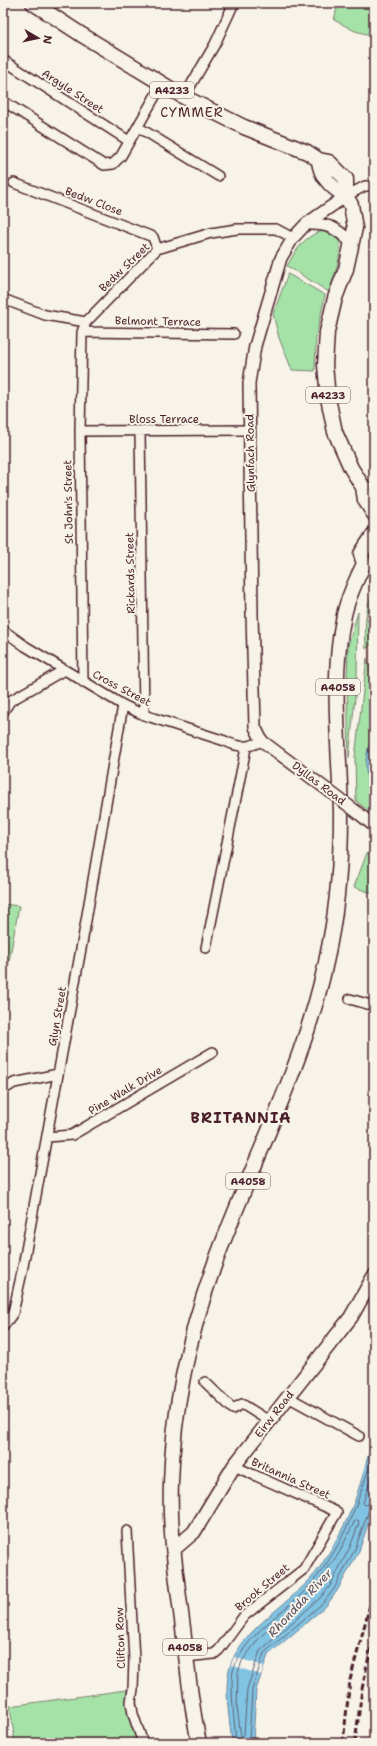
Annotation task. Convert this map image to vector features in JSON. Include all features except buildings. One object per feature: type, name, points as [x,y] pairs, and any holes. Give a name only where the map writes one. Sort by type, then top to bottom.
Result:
[{"type":"main road","name":"A4233","points":[[33,3],[184,97],[244,126],[308,152],[319,160],[319,170],[334,189],[346,196],[351,205],[355,228],[346,269],[335,298],[327,332],[325,365],[328,398],[335,432],[351,468],[371,490],[365,500],[374,514]]},
{"type":"main road","name":"A4058","points":[[198,1743],[193,1714],[173,1550],[171,1484],[174,1426],[182,1373],[195,1322],[218,1256],[313,1016],[330,944],[337,900],[340,847],[338,657],[344,612],[354,584],[369,563],[361,554],[374,534]]},
{"type":"main road","name":"Eirw Road","points":[[173,1550],[194,1532],[234,1466],[352,1317],[374,1276]]},
{"type":"street","points":[[184,97],[215,44],[234,3]]},
{"type":"street","name":"Argyle Street","points":[[3,60],[129,141]]},
{"type":"street","points":[[3,101],[104,165],[113,164],[121,156],[162,84]]},
{"type":"street","points":[[138,127],[218,176]]},
{"type":"street","name":"Bedw Close","points":[[14,183],[152,237],[157,250]]},
{"type":"street","points":[[346,196],[365,186],[374,186]]},
{"type":"street","name":"Glynfach Road","points":[[262,741],[255,727],[249,430],[250,383],[255,346],[278,266],[292,238],[306,224],[346,196]]},
{"type":"street","points":[[306,224],[325,224],[336,228],[352,243]]},
{"type":"street","name":"Bedw Street","points":[[86,322],[157,250],[211,233],[237,229],[276,229],[292,238]]},
{"type":"street","points":[[3,299],[46,315],[86,322]]},
{"type":"street","name":"St John's Street","points":[[83,682],[80,431],[82,332],[86,322]]},
{"type":"street","name":"Belmont Terrace","points":[[82,332],[234,334]]},
{"type":"street","name":"Bloss Terrace","points":[[80,431],[249,430]]},
{"type":"street","name":"Rickards Street","points":[[140,431],[144,715]]},
{"type":"street","name":"Cross Street","points":[[3,630],[83,682],[123,705],[144,715],[225,741],[235,746],[246,748]]},
{"type":"street","points":[[3,712],[10,702],[64,670]]},
{"type":"street","name":"Glyn Street","points":[[3,1327],[13,1313],[58,1074],[123,705]]},
{"type":"street","points":[[206,948],[246,748],[262,741]]},
{"type":"street","name":"Dyllas Road","points":[[262,741],[374,826]]},
{"type":"street","points":[[350,999],[374,1006]]},
{"type":"street","name":"Pine Walk Drive","points":[[46,1137],[72,1136],[213,1052]]},
{"type":"street","points":[[3,1090],[14,1083],[58,1074]]},
{"type":"street","points":[[205,1382],[233,1409],[242,1404],[269,1421]]},
{"type":"street","points":[[288,1397],[359,1436]]},
{"type":"street","name":"Britannia Street","points":[[234,1466],[337,1512]]},
{"type":"street","name":"Brook Street","points":[[186,1657],[214,1654],[219,1650],[244,1616],[304,1569],[337,1512]]},
{"type":"street","name":"Clifton Row","points":[[127,1531],[134,1660],[131,1702],[132,1714],[143,1743]]},
{"type":"shaded area","points":[[374,598],[374,637],[369,631],[366,618]]},
{"type":"shaded area","points":[[374,641],[374,681],[372,680],[366,649]]},
{"type":"green space","points":[[338,3],[374,3],[374,36],[355,31],[334,20]]},
{"type":"green space","points":[[323,231],[332,233],[338,238],[340,245],[340,255],[329,292],[287,266],[294,254],[306,240]]},
{"type":"green space","points":[[288,274],[325,295],[316,337],[315,371],[292,370],[279,338],[273,314]]},
{"type":"green space","points":[[374,590],[374,598],[366,618],[368,604]]},
{"type":"green space","points":[[358,612],[357,677],[349,758],[347,684],[348,646]]},
{"type":"green space","points":[[366,618],[374,625],[369,631],[374,637],[374,641],[366,649]]},
{"type":"green space","points":[[367,658],[372,680],[374,681],[374,734],[370,742],[367,782],[374,794],[374,815],[356,801],[355,757]]},
{"type":"green space","points":[[367,853],[374,856],[374,894],[354,887]]},
{"type":"green space","points":[[3,904],[19,906],[3,995]]},
{"type":"green space","points":[[133,1689],[131,1702],[143,1743],[15,1743],[10,1706]]},
{"type":"water","points":[[374,734],[374,794],[370,787],[366,772],[366,756]]},
{"type":"water","name":"Rhondda River","points":[[374,1439],[374,1506],[359,1551],[337,1591],[326,1606],[268,1655],[256,1690],[253,1743],[232,1743],[227,1687],[229,1670],[235,1655],[244,1641],[256,1628],[310,1580],[320,1567],[337,1540],[351,1511]]},
{"type":"pier","points":[[234,1657],[264,1666],[261,1675],[231,1665]]},
{"type":"railway","points":[[343,1743],[350,1680],[374,1590]]},
{"type":"railway","points":[[355,1743],[362,1689],[374,1633]]},
{"type":"district","name":"CYMMER","points":[[192,112]]},
{"type":"district","name":"BRITANNIA","points":[[241,1118]]}]
